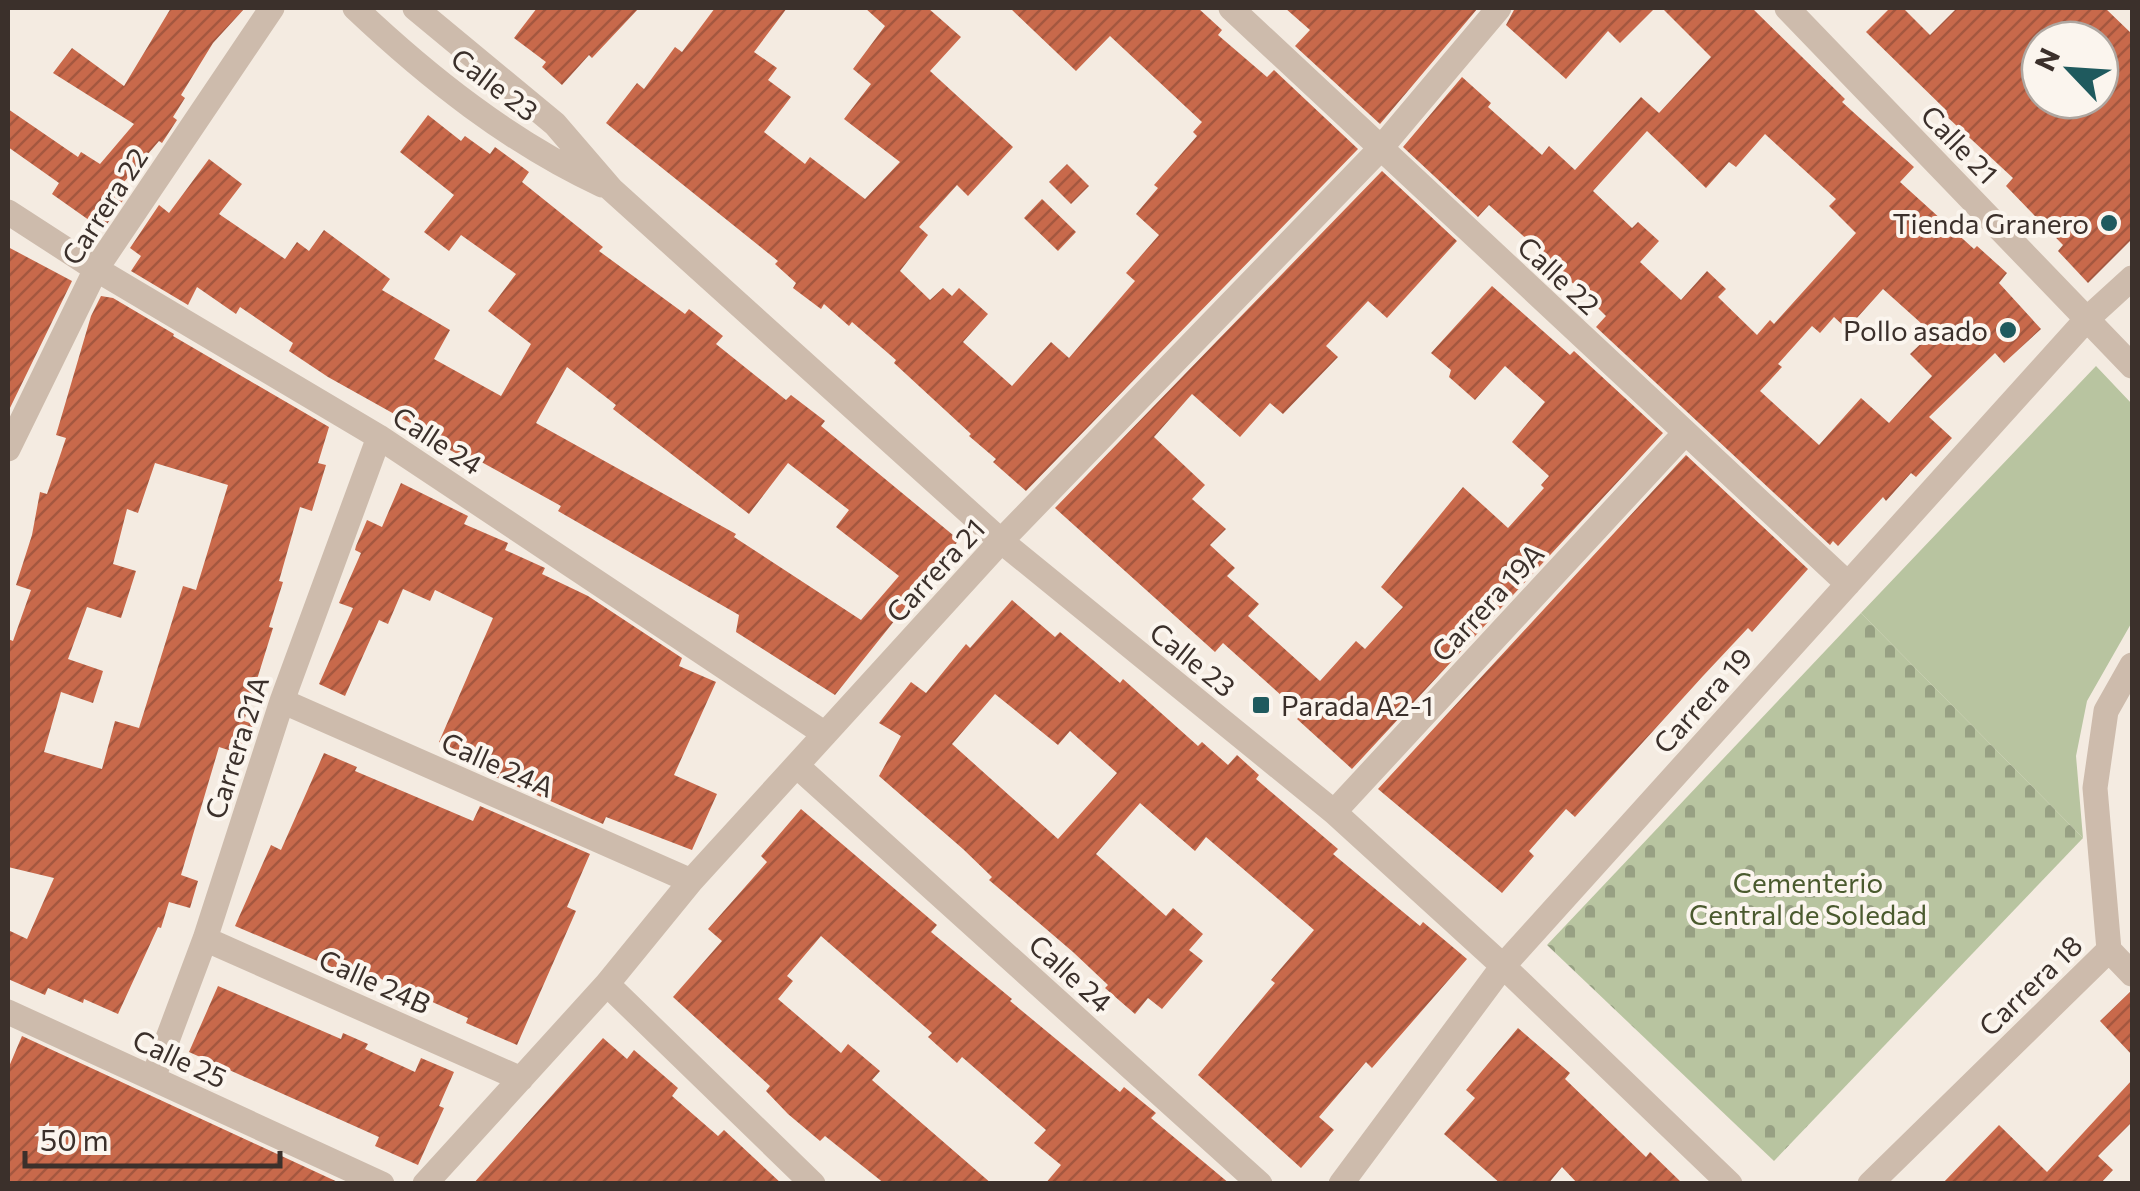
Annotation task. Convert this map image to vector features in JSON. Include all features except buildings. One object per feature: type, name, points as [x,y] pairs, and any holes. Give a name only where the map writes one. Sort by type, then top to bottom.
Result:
[{"type":"street","name":"Carrera 22","points":[[8,448],[96,268],[272,8]]},
{"type":"street","name":"Calle 23","points":[[355,8],[473,108],[548,160],[612,189]]},
{"type":"street","name":"Calle 23","points":[[415,8],[554,124],[612,189],[1001,541],[1334,812],[1503,966],[1730,1184]]},
{"type":"street","name":"Calle 22","points":[[1231,8],[1848,584]]},
{"type":"street","name":"Carrera 21","points":[[425,1184],[607,984],[691,881],[1001,541],[1380,149],[1500,8]]},
{"type":"street","name":"Calle 21","points":[[1786,8],[2132,366]]},
{"type":"street","name":"Calle 24","points":[[8,212],[379,437],[825,734]]},
{"type":"street","name":"Carrera 19","points":[[1341,1184],[1503,966],[2087,319],[2132,278]]},
{"type":"street","name":"Carrera 19A","points":[[1334,812],[1685,432]]},
{"type":"street","name":"Carrera 21A","points":[[153,1078],[205,939],[282,701],[379,437]]},
{"type":"street","name":"Carrera 18","points":[[1870,1184],[2109,950],[2095,788],[2106,711],[2132,665]]},
{"type":"street","name":"Calle 24A","points":[[282,701],[691,881]]},
{"type":"street","name":"Calle 24","points":[[797,766],[1260,1184]]},
{"type":"street","name":"Calle 24B","points":[[205,939],[520,1078]]},
{"type":"street","points":[[2109,950],[2132,974]]},
{"type":"street","points":[[607,984],[813,1184]]},
{"type":"street","name":"Calle 25","points":[[8,1012],[382,1184]]},
{"type":"green space","points":[[2096,366],[2132,404],[2132,622],[2087,701],[2076,756],[2083,838],[1861,613]]},
{"type":"green space","name":"Cementerio Central de Soledad","points":[[1861,613],[2083,838],[1774,1161],[1547,945]]},
{"type":"place","name":"Tienda Granero","points":[[2109,223]]},
{"type":"place","name":"Pollo asado","points":[[2008,330]]},
{"type":"place","name":"Parada A2-1","points":[[1261,705]]}]
